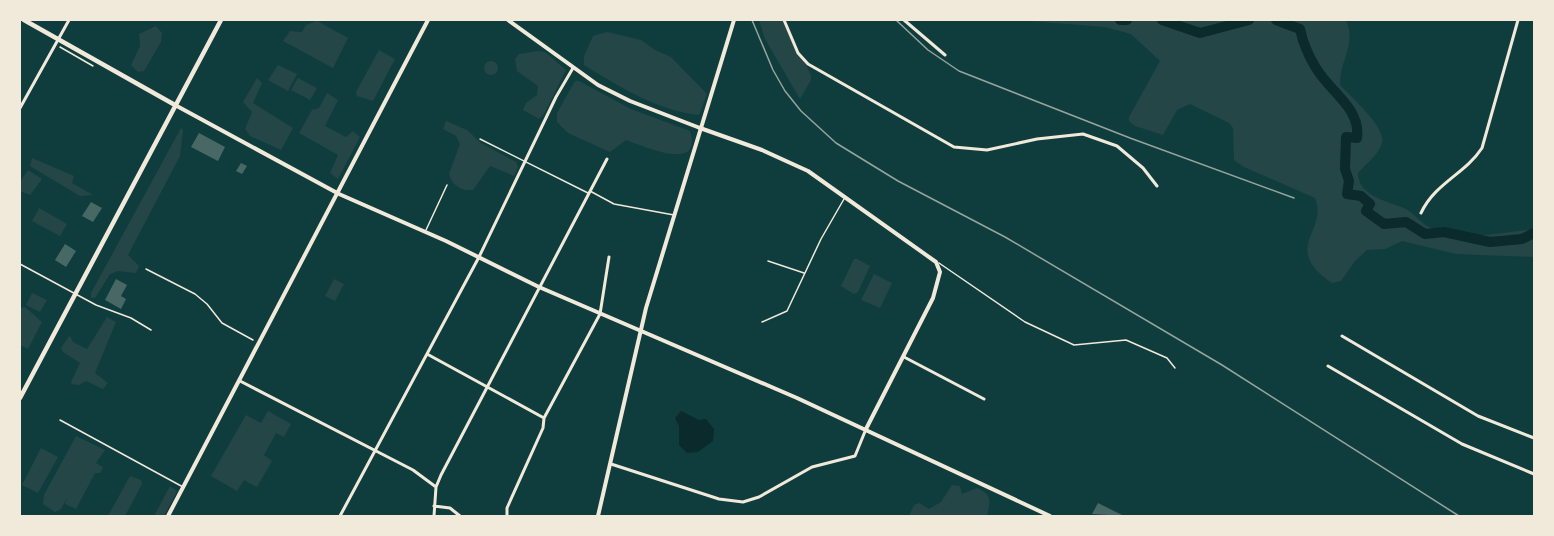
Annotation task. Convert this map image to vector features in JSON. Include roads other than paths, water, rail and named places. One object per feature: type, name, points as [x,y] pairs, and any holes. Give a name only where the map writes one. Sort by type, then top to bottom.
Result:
[{"type":"main road","points":[[24,20],[339,194],[539,287],[866,429],[1050,516]]},
{"type":"main road","points":[[20,398],[221,20]]},
{"type":"main road","points":[[168,516],[339,194],[428,20]]},
{"type":"main road","points":[[508,20],[573,69],[630,101],[786,160],[846,196],[936,262],[940,272],[939,283],[866,429]]},
{"type":"main road","points":[[598,516],[640,332],[734,20]]},
{"type":"street","points":[[20,108],[69,20]]},
{"type":"street","points":[[784,20],[798,53],[808,64],[954,147],[987,150],[1037,139],[1083,134],[1117,146],[1143,168],[1156,186]]},
{"type":"street","points":[[904,20],[945,55]]},
{"type":"street","points":[[1421,213],[1432,194],[1476,157],[1482,148],[1518,20]]},
{"type":"street","points":[[340,516],[479,258],[573,69]]},
{"type":"street","points":[[434,516],[436,487],[486,386],[607,159]]},
{"type":"street","points":[[507,516],[507,508],[543,428],[544,418],[600,314],[609,257]]},
{"type":"street","points":[[1342,336],[1478,416],[1534,438]]},
{"type":"street","points":[[426,354],[544,418]]},
{"type":"street","points":[[904,357],[984,399]]},
{"type":"street","points":[[1328,366],[1462,444],[1534,474]]},
{"type":"street","points":[[240,381],[413,470],[436,487]]},
{"type":"street","points":[[610,464],[719,499],[743,502],[759,497],[812,467],[855,456],[866,429]]},
{"type":"street","points":[[434,506],[450,508],[460,516]]},
{"type":"lane","points":[[480,140],[614,204],[675,215]]},
{"type":"lane","points":[[424,232],[447,184]]},
{"type":"lane","points":[[762,322],[787,311],[821,239],[846,196]]},
{"type":"lane","points":[[768,261],[805,274]]},
{"type":"lane","points":[[936,262],[1025,322],[1074,345],[1126,340],[1167,358],[1175,368]]},
{"type":"lane","points":[[20,264],[151,330]]},
{"type":"lane","points":[[146,268],[195,294],[207,304],[222,323],[253,340]]},
{"type":"lane","points":[[60,420],[184,488]]},
{"type":"waterway","points":[[1120,20],[1127,20]]},
{"type":"waterway","points":[[1162,20],[1200,33],[1249,20]]},
{"type":"waterway","points":[[1276,20],[1300,29],[1306,50],[1316,68],[1354,118],[1357,138],[1346,137],[1345,169],[1349,181],[1347,194],[1361,196],[1370,204],[1366,211],[1384,224],[1406,222],[1425,234],[1444,232],[1490,242],[1522,239],[1534,233]]},
{"type":"railway","points":[[752,20],[773,70],[785,91],[801,111],[836,143],[898,181],[1005,237],[1222,365],[1459,516]]},
{"type":"railway","points":[[896,20],[928,50],[959,71],[1130,138],[1294,198]]}]
